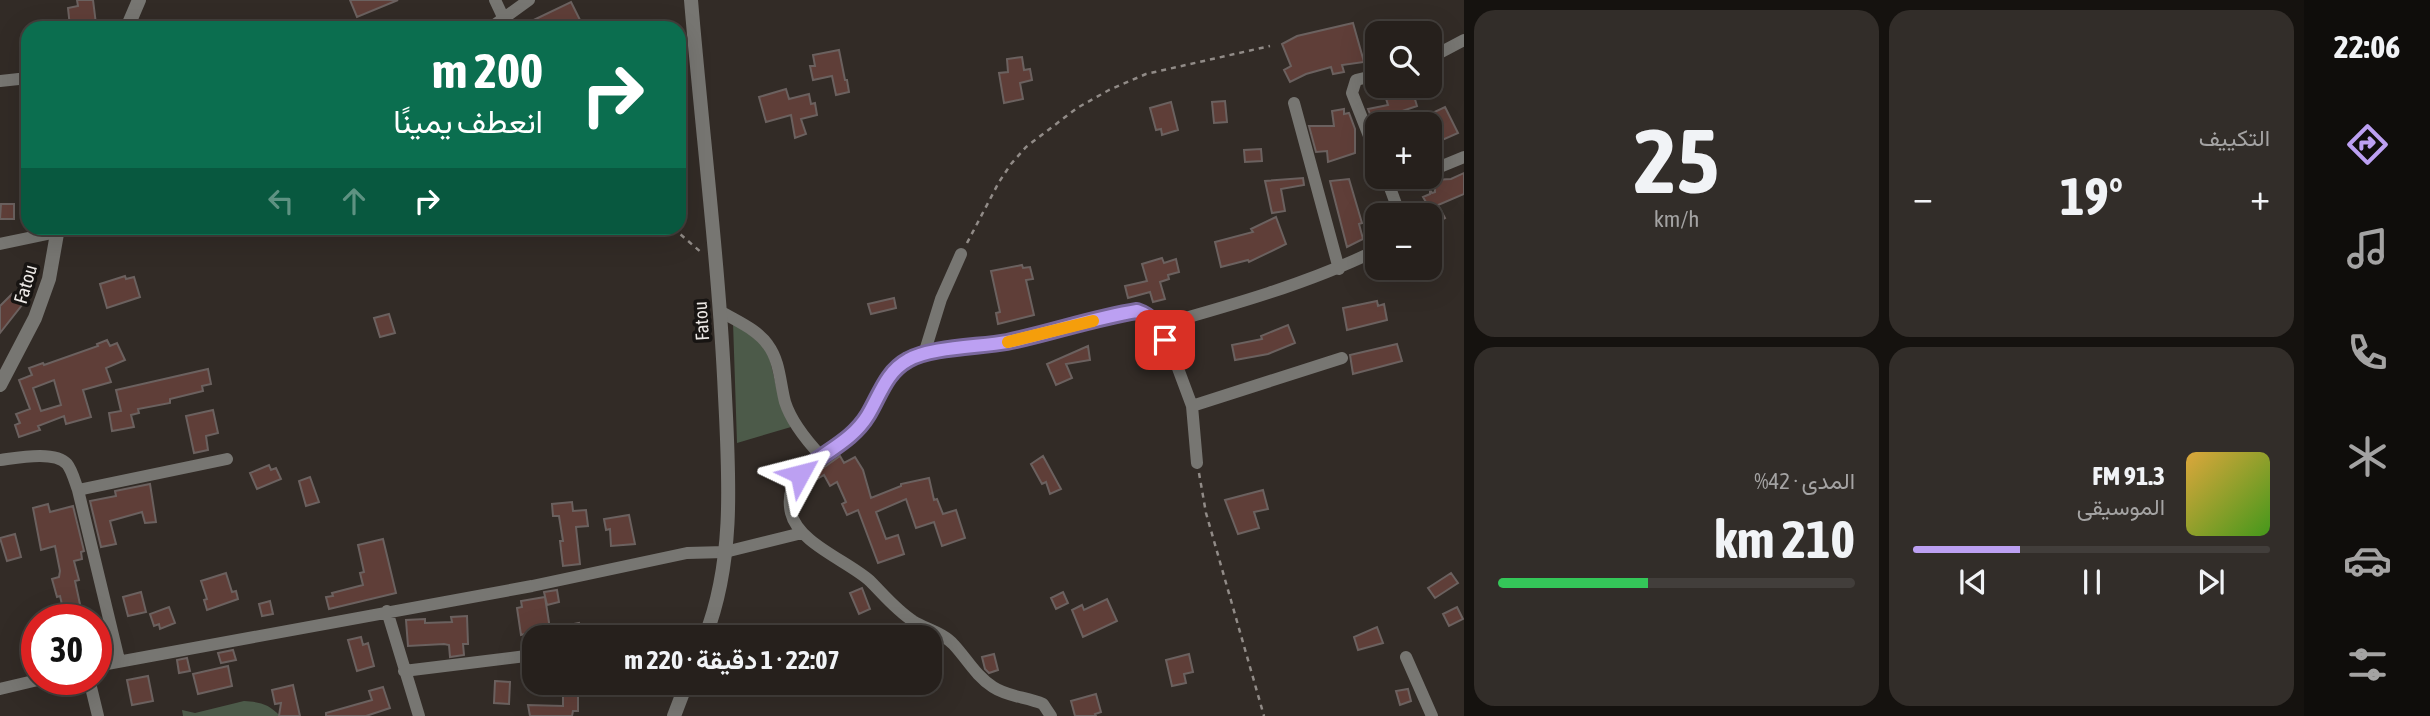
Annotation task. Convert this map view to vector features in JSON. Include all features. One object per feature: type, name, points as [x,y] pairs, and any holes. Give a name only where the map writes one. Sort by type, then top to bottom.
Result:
[{"type":"street","points":[[130,21],[139,0]]},
{"type":"street","points":[[495,0],[503,17]]},
{"type":"street","points":[[498,21],[528,0]]},
{"type":"street","name":"Fatou","points":[[691,0],[720,311],[728,453],[722,582],[710,625]]},
{"type":"street","points":[[1442,52],[1464,40]]},
{"type":"street","points":[[0,80],[21,78]]},
{"type":"street","points":[[1365,78],[1356,80],[1352,93],[1365,126]]},
{"type":"street","points":[[1294,103],[1339,269]]},
{"type":"street","points":[[1442,166],[1464,157]]},
{"type":"street","points":[[0,244],[37,235]]},
{"type":"street","name":"Fatou","points":[[0,385],[36,318],[49,279],[57,235]]},
{"type":"street","points":[[924,354],[941,299],[961,254]]},
{"type":"street","points":[[1157,326],[1253,299],[1339,269],[1365,256]]},
{"type":"street","points":[[720,311],[754,331],[769,345],[775,358],[786,404],[821,456]]},
{"type":"street","points":[[1051,716],[1043,704],[994,688],[978,675],[954,645],[911,620],[861,574],[802,533],[791,512],[790,498],[800,474],[853,434],[867,416],[887,377],[907,360],[924,354],[1007,342],[1137,311],[1147,314],[1157,326],[1173,355],[1192,406],[1197,463]]},
{"type":"street","points":[[1192,406],[1342,358]]},
{"type":"street","points":[[0,460],[49,456],[58,457],[67,464],[78,490],[119,660]]},
{"type":"street","points":[[78,490],[227,459]]},
{"type":"street","points":[[112,662],[568,579],[687,553],[725,552],[802,533]]},
{"type":"street","points":[[387,611],[419,716]]},
{"type":"street","points":[[404,671],[522,656]]},
{"type":"street","points":[[1406,657],[1432,716]]},
{"type":"street","points":[[0,689],[21,684]]},
{"type":"street","points":[[93,695],[98,716]]},
{"type":"street","points":[[674,716],[682,695]]},
{"type":"path","points":[[961,254],[1012,163],[1026,147],[1076,108],[1146,74],[1270,46]]},
{"type":"path","points":[[682,235],[716,263]]},
{"type":"path","points":[[1197,463],[1206,513],[1264,716]]},
{"type":"green space","points":[[733,322],[767,348],[778,394],[791,427],[737,443]]},
{"type":"green space","points":[[244,701],[264,704],[280,716],[183,716],[182,710],[195,713]]},
{"type":"building","points":[[77,0],[93,0],[96,21],[69,21],[68,8],[78,6]]},
{"type":"building","points":[[350,0],[398,0],[357,17]]},
{"type":"building","points":[[571,2],[580,20],[578,21],[532,21]]},
{"type":"building","points":[[1353,23],[1364,62],[1342,65],[1344,72],[1333,74],[1331,67],[1290,82],[1284,70],[1291,66],[1282,44],[1297,36]]},
{"type":"building","points":[[839,50],[849,92],[836,95],[832,76],[813,80],[810,66],[815,66],[813,55]]},
{"type":"building","points":[[1022,57],[1024,70],[1030,69],[1032,80],[1020,83],[1023,99],[1004,103],[999,73],[1008,72],[1007,59]]},
{"type":"building","points":[[786,89],[789,99],[809,94],[811,104],[815,103],[817,115],[801,119],[806,134],[795,138],[791,115],[766,122],[759,97]]},
{"type":"building","points":[[1386,98],[1415,98],[1417,106],[1399,112],[1369,112],[1368,109],[1388,105]]},
{"type":"building","points":[[1225,101],[1227,122],[1214,123],[1212,102]]},
{"type":"building","points":[[1171,102],[1178,130],[1162,135],[1161,129],[1156,130],[1150,108]]},
{"type":"building","points":[[1445,107],[1458,133],[1442,140],[1442,112],[1434,112]]},
{"type":"building","points":[[1344,109],[1344,114],[1349,113],[1355,129],[1355,153],[1328,162],[1327,151],[1316,152],[1309,126],[1334,126],[1332,111]]},
{"type":"building","points":[[1261,149],[1262,161],[1245,162],[1244,150]]},
{"type":"building","points":[[1464,173],[1464,194],[1442,203],[1426,203],[1423,197],[1430,194],[1430,190],[1432,193],[1435,189],[1442,189],[1442,180]]},
{"type":"building","points":[[1303,178],[1304,185],[1281,189],[1285,211],[1272,213],[1265,181]]},
{"type":"building","points":[[1349,179],[1362,223],[1359,224],[1363,239],[1347,247],[1330,181]]},
{"type":"building","points":[[1,204],[14,204],[14,219],[0,219]]},
{"type":"building","points":[[1276,217],[1286,244],[1249,262],[1248,260],[1221,267],[1215,242],[1253,232],[1251,229]]},
{"type":"building","points":[[1162,258],[1164,263],[1176,259],[1179,272],[1168,275],[1169,279],[1160,282],[1165,299],[1153,302],[1150,292],[1128,298],[1125,286],[1147,281],[1142,264]]},
{"type":"building","points":[[1022,265],[1023,268],[1030,267],[1033,279],[1026,280],[1034,315],[998,324],[996,313],[1000,312],[991,271]]},
{"type":"building","points":[[125,276],[126,279],[134,277],[140,297],[107,308],[100,284]]},
{"type":"building","points":[[12,294],[22,305],[0,333],[0,306]]},
{"type":"building","points":[[894,298],[896,308],[871,314],[868,304]]},
{"type":"building","points":[[1377,301],[1378,306],[1384,304],[1387,320],[1347,330],[1343,308]]},
{"type":"building","points":[[389,314],[395,333],[380,337],[374,318]]},
{"type":"building","points":[[1288,325],[1295,343],[1268,354],[1235,360],[1232,345],[1262,339],[1261,336]]},
{"type":"building","points":[[107,340],[110,346],[117,343],[125,360],[106,368],[111,382],[83,390],[91,417],[66,424],[64,416],[38,426],[40,430],[19,437],[15,425],[20,423],[16,414],[30,409],[19,380],[32,375],[29,368],[98,346],[97,344]],"holes":[[[54,380],[61,405],[41,411],[33,388]]]},
{"type":"building","points":[[1397,344],[1402,361],[1353,374],[1350,355]]},
{"type":"building","points":[[1088,346],[1090,360],[1066,364],[1072,378],[1056,385],[1047,364]]},
{"type":"building","points":[[208,369],[211,384],[202,386],[203,391],[170,399],[170,403],[138,409],[139,413],[131,415],[134,427],[112,431],[109,413],[121,411],[116,390]]},
{"type":"building","points":[[213,410],[218,433],[206,436],[208,450],[194,453],[186,416]]},
{"type":"building","points":[[840,456],[844,463],[855,457],[863,470],[871,498],[901,484],[929,478],[934,500],[937,499],[943,514],[956,510],[965,538],[942,546],[934,522],[916,528],[906,499],[876,512],[886,539],[898,535],[904,554],[878,563],[858,510],[847,515],[842,504],[846,502],[837,482],[830,486],[824,475],[812,482],[809,478]]},
{"type":"building","points":[[1043,456],[1061,489],[1050,494],[1046,482],[1042,484],[1031,464]]},
{"type":"building","points":[[269,465],[271,470],[276,468],[281,479],[257,489],[250,473]]},
{"type":"building","points":[[310,477],[319,502],[306,506],[299,481]]},
{"type":"building","points":[[150,484],[156,522],[145,523],[142,512],[110,521],[116,544],[101,547],[90,501],[116,496],[115,491]]},
{"type":"building","points":[[1263,490],[1268,509],[1254,512],[1259,528],[1238,534],[1225,500]]},
{"type":"building","points":[[572,502],[573,511],[586,510],[588,526],[576,527],[580,564],[563,566],[559,516],[553,516],[552,504]]},
{"type":"building","points":[[48,504],[50,512],[73,506],[84,551],[81,552],[82,559],[74,561],[79,580],[75,581],[80,604],[62,604],[60,596],[57,597],[52,579],[59,577],[60,571],[55,546],[41,550],[33,508]]},
{"type":"building","points":[[629,515],[635,544],[611,546],[610,529],[606,530],[604,519]]},
{"type":"building","points":[[15,534],[21,557],[7,561],[0,538]]},
{"type":"building","points":[[383,539],[396,593],[329,609],[326,597],[363,585],[360,573],[364,572],[358,545]]},
{"type":"building","points":[[226,573],[232,592],[236,591],[238,599],[207,610],[204,600],[207,599],[201,581]]},
{"type":"building","points":[[1451,573],[1458,583],[1435,598],[1428,588]]},
{"type":"building","points":[[862,588],[870,609],[859,614],[850,593]]},
{"type":"building","points":[[557,590],[559,602],[547,605],[544,592]]},
{"type":"building","points":[[141,592],[146,612],[128,616],[123,597]]},
{"type":"building","points":[[1063,592],[1068,603],[1056,609],[1051,598]]},
{"type":"building","points":[[545,597],[549,625],[522,625],[521,635],[517,608],[522,607],[521,601]]},
{"type":"building","points":[[1107,599],[1117,621],[1083,637],[1072,610],[1082,605],[1084,610]]},
{"type":"building","points":[[270,601],[273,614],[262,616],[259,604]]},
{"type":"building","points":[[169,607],[175,623],[160,629],[159,624],[154,626],[150,614]]},
{"type":"building","points":[[1457,607],[1463,619],[1449,626],[1443,614]]},
{"type":"building","points":[[467,616],[468,644],[463,644],[464,655],[450,657],[449,645],[444,644],[408,646],[406,620],[425,619],[425,623],[452,622],[451,617]]},
{"type":"building","points":[[1377,627],[1383,643],[1358,650],[1354,637]]},
{"type":"building","points":[[361,637],[363,645],[368,643],[374,666],[357,671],[348,640]]},
{"type":"building","points":[[233,650],[236,660],[221,663],[218,653]]},
{"type":"building","points":[[994,654],[998,670],[989,673],[982,657]]},
{"type":"building","points":[[1189,654],[1193,672],[1184,674],[1186,683],[1172,686],[1166,660]]},
{"type":"building","points":[[187,658],[190,671],[179,673],[177,660]]},
{"type":"building","points":[[228,666],[232,686],[198,694],[193,674]]},
{"type":"building","points":[[148,676],[153,701],[132,705],[127,680]]},
{"type":"building","points":[[495,681],[510,682],[509,704],[494,703]]},
{"type":"building","points":[[293,685],[300,716],[279,716],[281,703],[275,704],[272,690]]},
{"type":"building","points":[[383,687],[390,708],[366,716],[326,716],[326,713],[372,700],[369,691]]},
{"type":"building","points":[[1408,689],[1411,701],[1400,705],[1396,691]]},
{"type":"building","points":[[1096,694],[1101,712],[1095,714],[1096,716],[1075,716],[1071,701]]},
{"type":"building","points":[[563,695],[578,695],[578,711],[573,711],[572,716],[530,716],[528,705],[563,706]]},
{"type":"slow traffic","points":[[1008,342],[1093,321]]},
{"type":"route","points":[[800,474],[853,434],[867,416],[887,377],[907,360],[924,354],[1007,342],[1137,311],[1147,314],[1165,340]]}]
